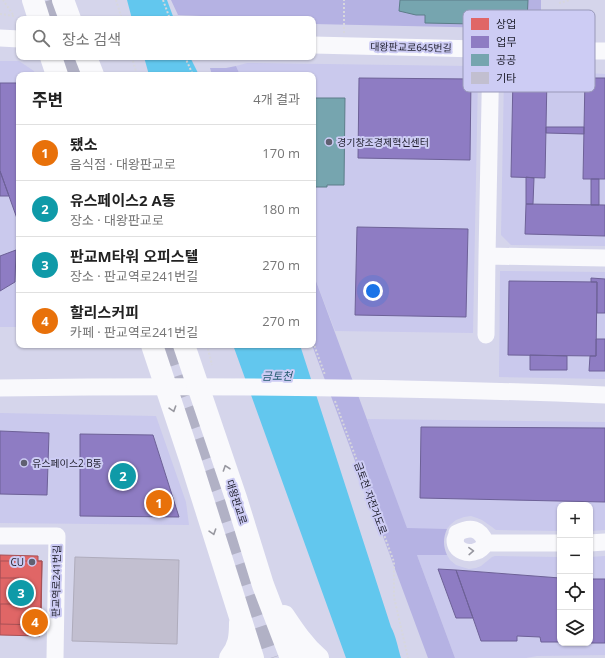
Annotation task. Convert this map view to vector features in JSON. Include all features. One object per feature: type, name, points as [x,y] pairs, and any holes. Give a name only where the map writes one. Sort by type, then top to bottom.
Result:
[{"type":"main road","points":[[33,0],[39,16]]},
{"type":"main road","points":[[63,0],[69,16]]},
{"type":"main road","points":[[52,60],[56,72]]},
{"type":"main road","points":[[87,60],[91,72]]},
{"type":"main road","points":[[153,348],[253,658]]},
{"type":"main road","name":"대왕판교로","points":[[185,348],[263,585],[291,658]]},
{"type":"main road","points":[[263,585],[295,634],[318,658]]},
{"type":"main road","points":[[230,658],[237,646],[240,636],[240,616]]},
{"type":"street","points":[[0,38],[16,39]]},
{"type":"street","name":"대왕판교로645번길","points":[[316,45],[463,48]]},
{"type":"street","name":"대왕판교로645번길","points":[[595,51],[605,51]]},
{"type":"street","points":[[486,335],[490,92]]},
{"type":"street","points":[[487,256],[605,258]]},
{"type":"street","points":[[0,388],[114,386],[340,392],[605,395]]},
{"type":"street","name":"판교역로241번길","points":[[0,536],[57,536],[55,658]]},
{"type":"street","points":[[593,543],[605,542]]},
{"type":"street","points":[[486,543],[557,543]]},
{"type":"path","points":[[0,14],[14,16],[3,0]]},
{"type":"path","points":[[116,0],[121,16]]},
{"type":"path","points":[[163,0],[169,16]]},
{"type":"path","points":[[344,0],[344,45]]},
{"type":"path","points":[[559,3],[570,0]]},
{"type":"path","points":[[133,60],[136,72]]},
{"type":"path","points":[[186,60],[191,72]]},
{"type":"path","points":[[208,348],[212,365]]},
{"type":"path","points":[[315,348],[326,376]]},
{"type":"path","name":"금토천 자전거도로","points":[[340,392],[394,562],[394,597],[408,658]]},
{"type":"shaded area","points":[[171,0],[541,0],[541,10],[463,10],[463,27],[316,24],[316,16],[178,15]]},
{"type":"shaded area","points":[[0,61],[19,61],[34,72],[16,72],[16,327],[0,327]]},
{"type":"shaded area","points":[[247,63],[463,66],[463,92],[478,92],[473,333],[335,331],[316,281],[316,72],[239,72],[236,66]]},
{"type":"shaded area","points":[[236,66],[239,72],[211,72],[210,68],[226,68]]},
{"type":"shaded area","points":[[595,73],[605,74],[605,246],[511,245],[501,235],[504,92],[595,92]]},
{"type":"shaded area","points":[[500,271],[605,272],[605,379],[499,377]]},
{"type":"shaded area","points":[[316,281],[407,528],[447,529],[444,542],[447,555],[417,555],[455,658],[428,658],[313,348],[316,348]]},
{"type":"shaded area","points":[[0,413],[156,416],[186,502],[189,525],[0,523]]},
{"type":"shaded area","points":[[367,419],[605,422],[605,530],[593,531],[593,502],[557,502],[557,531],[496,530],[482,520],[471,516],[456,520],[447,529],[407,529]]},
{"type":"shaded area","points":[[417,555],[447,555],[456,565],[469,569],[481,566],[495,556],[557,557],[557,646],[593,646],[593,557],[605,556],[605,655],[537,656],[526,658],[455,658]]},
{"type":"water","points":[[127,0],[167,0],[173,16],[131,16]]},
{"type":"water","points":[[145,60],[192,60],[198,72],[148,72]]},
{"type":"water","name":"금토천","points":[[234,348],[301,348],[391,627],[396,638],[401,658],[346,658]]},
{"type":"building: 상업","points":[[0,555],[38,556],[38,561],[42,561],[40,636],[0,635]]},
{"type":"building: 상업","points":[[0,561],[42,561],[41,625],[0,624],[0,604],[18,604],[19,578],[0,578]]},
{"type":"building: 업무","points":[[359,78],[463,79],[463,92],[471,92],[470,160],[358,158]]},
{"type":"building: 업무","points":[[595,78],[605,78],[605,179],[583,179],[585,92],[595,92]]},
{"type":"building: 업무","points":[[0,83],[16,83],[16,216],[0,171]]},
{"type":"building: 업무","points":[[513,92],[547,92],[545,178],[511,177]]},
{"type":"building: 업무","points":[[546,127],[584,127],[584,134],[546,133]]},
{"type":"building: 업무","points":[[0,171],[9,196],[0,196]]},
{"type":"building: 업무","points":[[526,177],[534,178],[533,204],[526,204]]},
{"type":"building: 업무","points":[[591,179],[599,179],[599,205],[591,205]]},
{"type":"building: 업무","points":[[526,204],[605,205],[605,236],[525,234]]},
{"type":"building: 업무","points":[[357,227],[468,229],[466,317],[355,315]]},
{"type":"building: 업무","points":[[16,250],[15,282],[0,291],[0,256]]},
{"type":"building: 업무","points":[[591,278],[605,279],[605,313],[597,313],[597,282],[591,282]]},
{"type":"building: 업무","points":[[509,281],[597,282],[596,356],[508,355]]},
{"type":"building: 업무","points":[[596,339],[605,339],[605,371],[589,371],[590,356],[596,356]]},
{"type":"building: 업무","points":[[530,355],[567,356],[567,370],[530,370]]},
{"type":"building: 업무","points":[[421,427],[605,428],[605,502],[420,498]]},
{"type":"building: 업무","name":"유스페이스2 B동","points":[[0,431],[49,433],[47,495],[0,494]]},
{"type":"building: 업무","points":[[80,434],[153,435],[179,517],[80,516]]},
{"type":"building: 업무","points":[[438,569],[456,570],[473,618],[456,618]]},
{"type":"building: 업무","points":[[456,570],[557,578],[557,642],[541,642],[540,637],[517,636],[517,641],[481,641]]},
{"type":"building: 업무","points":[[593,579],[605,579],[605,643],[593,643]]},
{"type":"building: 공공","points":[[400,0],[528,0],[528,10],[463,10],[463,24],[425,23],[425,15],[416,15],[399,11]]},
{"type":"building: 공공","name":"경기창조경제혁신센터","points":[[316,98],[345,98],[344,185],[327,185],[327,187],[316,187]]},
{"type":"building: 기타","points":[[75,557],[179,560],[177,644],[72,641]]},
{"type":"tunnel","points":[[50,0],[55,16]]},
{"type":"tunnel","points":[[70,60],[73,72]]},
{"type":"tunnel","points":[[167,348],[272,658]]},
{"type":"place","name":"경기창조경제혁신센터","points":[[329,142]]},
{"type":"place","name":"유스페이스2 B동","points":[[24,463]]},
{"type":"place","name":"유스페이스2 A동","points":[[123,476]]},
{"type":"place","name":"됐소","points":[[159,503]]},
{"type":"place","name":"CU","points":[[32,562]]},
{"type":"place","name":"판교M타워 오피스텔","points":[[21,593]]},
{"type":"place","name":"할리스커피","points":[[35,622]]}]
